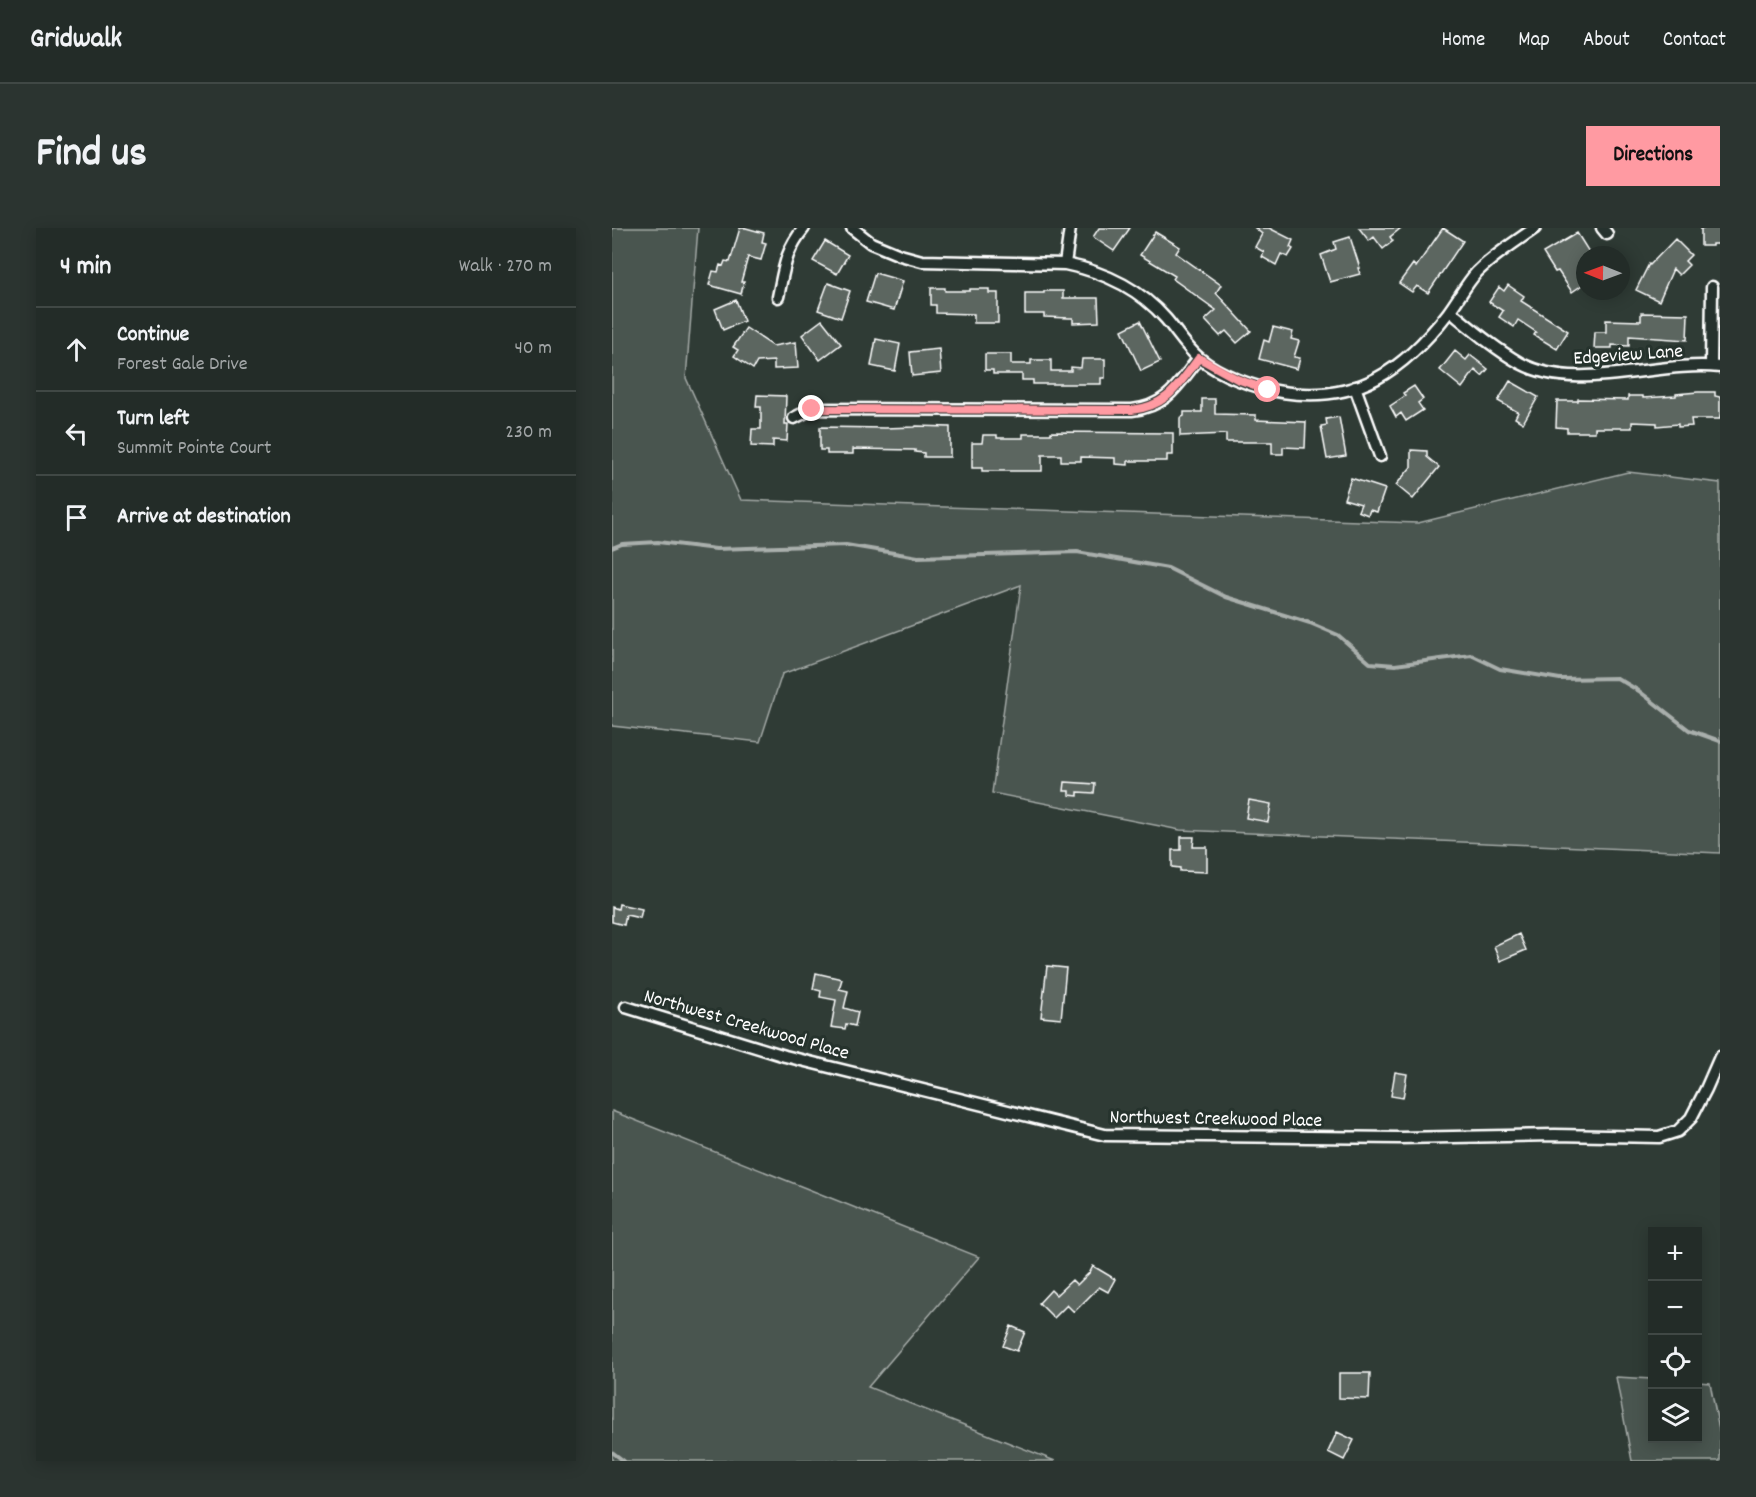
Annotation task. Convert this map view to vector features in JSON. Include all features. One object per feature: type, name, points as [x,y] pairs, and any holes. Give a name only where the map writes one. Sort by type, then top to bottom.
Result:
[{"type":"street","points":[[778,297],[789,250],[795,238],[804,228]]},
{"type":"street","points":[[852,228],[871,243],[922,261],[1065,264],[1086,268],[1107,276],[1140,294],[1163,315],[1199,358],[1237,379],[1268,390],[1304,395],[1339,391],[1368,383],[1398,366],[1428,338],[1476,274],[1495,256],[1535,228]]},
{"type":"street","points":[[1065,264],[1070,228]]},
{"type":"street","points":[[1712,287],[1716,366]]},
{"type":"street","name":"Edgeview Lane","points":[[1450,311],[1521,364],[1556,375],[1599,375],[1716,366]]},
{"type":"street","points":[[794,418],[812,409],[1132,410],[1156,404],[1166,397],[1199,358]]},
{"type":"street","points":[[1355,387],[1380,456]]},
{"type":"street","name":"Northwest Creekwood Place","points":[[626,1007],[785,1056],[1105,1135],[1399,1138],[1555,1135],[1659,1137],[1678,1131],[1691,1118],[1720,1057]]},
{"type":"shaded area","points":[[612,228],[698,228],[686,378],[741,500],[1418,523],[1628,472],[1720,483],[1720,853],[1180,830],[992,793],[1021,585],[782,674],[760,742],[612,726]]},
{"type":"shaded area","points":[[612,1111],[979,1257],[868,1387],[1055,1461],[612,1461]]},
{"type":"shaded area","points":[[1616,1377],[1648,1379],[1648,1443],[1702,1443],[1702,1382],[1710,1383],[1720,1434],[1720,1461],[1632,1461]]},
{"type":"building","points":[[740,228],[764,233],[762,242],[766,243],[761,260],[748,257],[741,282],[744,282],[741,294],[709,285],[713,271],[718,272],[720,265],[723,266],[725,261],[730,262]]},
{"type":"building","points":[[1099,228],[1130,228],[1114,251],[1093,237]]},
{"type":"building","points":[[1255,228],[1269,228],[1293,240],[1290,247],[1293,249],[1288,257],[1281,254],[1276,265],[1262,257],[1264,252],[1255,247],[1262,234]]},
{"type":"building","points":[[1359,228],[1401,228],[1390,237],[1393,241],[1383,249],[1374,237],[1369,241]]},
{"type":"building","points":[[1443,228],[1463,241],[1428,293],[1417,286],[1412,292],[1399,283],[1413,264],[1416,267]]},
{"type":"building","points":[[1701,228],[1720,228],[1720,244],[1701,246]]},
{"type":"building","points":[[1155,232],[1180,247],[1176,253],[1221,285],[1216,293],[1251,331],[1237,343],[1226,331],[1220,336],[1205,320],[1216,310],[1173,279],[1175,276],[1140,255]]},
{"type":"building","points":[[1577,233],[1585,246],[1576,246],[1576,289],[1572,292],[1543,253]]},
{"type":"building","points":[[1350,237],[1360,274],[1330,282],[1321,255],[1336,249],[1334,242]]},
{"type":"building","points":[[1675,239],[1691,255],[1685,261],[1689,265],[1679,275],[1673,269],[1659,301],[1636,290],[1649,264]]},
{"type":"building","points":[[825,241],[848,255],[837,274],[813,261]]},
{"type":"building","points":[[875,273],[903,281],[894,310],[866,302]]},
{"type":"building","points":[[828,283],[850,291],[841,318],[818,310]]},
{"type":"building","points":[[1508,285],[1524,296],[1521,301],[1568,331],[1557,349],[1534,335],[1536,332],[1518,320],[1514,327],[1499,317],[1503,311],[1489,302],[1499,287],[1504,291]]},
{"type":"building","points":[[931,288],[945,288],[945,291],[989,289],[989,293],[998,293],[998,323],[974,323],[974,314],[936,313],[936,305],[931,305]]},
{"type":"building","points":[[1044,291],[1063,291],[1063,298],[1098,298],[1099,322],[1073,323],[1073,318],[1025,314],[1025,293],[1044,293]]},
{"type":"building","points":[[736,300],[744,321],[723,330],[715,309]]},
{"type":"building","points":[[1641,313],[1688,314],[1687,340],[1629,336],[1629,346],[1612,345],[1612,348],[1594,348],[1595,332],[1606,332],[1606,320],[1641,321]]},
{"type":"building","points":[[822,320],[841,344],[820,360],[802,335]]},
{"type":"building","points":[[1140,321],[1160,362],[1141,371],[1122,330]]},
{"type":"building","points":[[1273,327],[1293,332],[1291,339],[1299,341],[1294,357],[1300,358],[1297,369],[1259,359],[1264,340],[1269,342]]},
{"type":"building","points":[[746,328],[773,346],[796,342],[798,368],[774,369],[774,361],[757,362],[753,369],[734,356],[738,350],[733,347]]},
{"type":"building","points":[[876,339],[900,344],[895,371],[871,366]]},
{"type":"building","points":[[939,349],[941,373],[912,376],[910,352]]},
{"type":"building","points":[[1455,351],[1466,360],[1470,355],[1488,369],[1482,376],[1475,370],[1462,388],[1440,370]]},
{"type":"building","points":[[985,354],[1011,354],[1011,364],[1031,364],[1031,360],[1051,360],[1051,371],[1071,371],[1071,367],[1081,368],[1082,359],[1105,359],[1105,378],[1101,378],[1101,384],[1033,384],[1033,380],[1022,380],[1022,374],[993,374],[993,370],[985,370]]},
{"type":"building","points":[[1510,381],[1538,397],[1523,423],[1515,418],[1518,412],[1498,401]]},
{"type":"building","points":[[1414,386],[1423,399],[1418,403],[1423,410],[1406,421],[1401,413],[1396,417],[1390,406],[1405,396],[1403,393]]},
{"type":"building","points":[[1715,392],[1715,396],[1720,397],[1720,419],[1691,419],[1692,426],[1678,427],[1678,424],[1657,426],[1657,423],[1632,422],[1632,428],[1595,428],[1595,432],[1567,432],[1567,428],[1556,427],[1557,401],[1628,400],[1628,396],[1643,396],[1643,398]]},
{"type":"building","points":[[757,395],[786,396],[787,441],[773,440],[773,447],[751,446],[752,429],[761,429],[761,407],[756,407]]},
{"type":"building","points":[[1202,399],[1215,399],[1215,414],[1256,415],[1256,420],[1306,422],[1305,448],[1283,447],[1283,454],[1272,454],[1272,442],[1226,442],[1226,434],[1180,436],[1180,418],[1184,416],[1184,412],[1202,412]]},
{"type":"building","points":[[1339,417],[1346,456],[1327,459],[1321,426],[1327,425],[1326,419]]},
{"type":"building","points":[[820,427],[950,427],[950,457],[924,457],[924,453],[915,452],[915,450],[853,449],[853,454],[827,454],[827,450],[820,450]]},
{"type":"building","points":[[1051,432],[1173,433],[1173,455],[1167,455],[1167,461],[1128,461],[1128,465],[1115,464],[1115,458],[1081,457],[1081,461],[1061,461],[1061,455],[1042,455],[1042,471],[982,471],[982,468],[972,468],[972,443],[982,443],[983,435],[997,435],[997,438],[1023,438],[1023,434],[1051,434]]},
{"type":"building","points":[[1411,450],[1427,451],[1427,457],[1439,467],[1413,499],[1396,485],[1411,467]]},
{"type":"building","points":[[1351,478],[1385,489],[1377,512],[1370,510],[1368,515],[1358,511],[1361,504],[1344,499]]},
{"type":"building","points":[[1065,782],[1095,784],[1094,793],[1078,792],[1078,796],[1069,795],[1069,791],[1064,791]]},
{"type":"building","points":[[1249,800],[1271,804],[1268,822],[1246,818]]},
{"type":"building","points":[[1181,837],[1194,837],[1193,847],[1207,847],[1207,872],[1180,871],[1180,868],[1172,867],[1172,850],[1181,850]]},
{"type":"building","points":[[619,904],[642,909],[640,918],[626,915],[624,925],[612,922],[612,907],[618,909]]},
{"type":"building","points":[[1519,934],[1526,950],[1500,961],[1494,946]]},
{"type":"building","points":[[1047,966],[1066,968],[1061,1019],[1041,1017]]},
{"type":"building","points":[[816,973],[842,979],[839,989],[848,991],[844,1008],[858,1012],[855,1026],[846,1024],[845,1029],[831,1027],[836,1000],[820,997],[821,991],[813,989]]},
{"type":"building","points":[[1395,1072],[1407,1074],[1403,1098],[1391,1096]]},
{"type":"building","points":[[1093,1266],[1115,1279],[1108,1292],[1099,1287],[1074,1312],[1067,1305],[1054,1318],[1039,1303],[1051,1290],[1056,1295],[1072,1280],[1077,1285]]},
{"type":"building","points":[[1011,1326],[1025,1332],[1017,1351],[1003,1346]]},
{"type":"building","points":[[1339,1373],[1370,1373],[1369,1399],[1339,1398]]},
{"type":"building","points":[[1337,1432],[1354,1440],[1344,1460],[1328,1452]]},
{"type":"waterway","points":[[612,548],[622,544],[658,542],[716,549],[846,545],[918,557],[1077,552],[1168,568],[1226,597],[1310,623],[1338,635],[1370,663],[1395,665],[1471,655],[1500,669],[1560,679],[1617,678],[1639,691],[1689,730],[1720,741]]},
{"type":"waterway","points":[[612,1452],[624,1461]]},
{"type":"route","points":[[812,409],[1132,410],[1156,404],[1166,397],[1199,358],[1237,379],[1268,390]]}]
